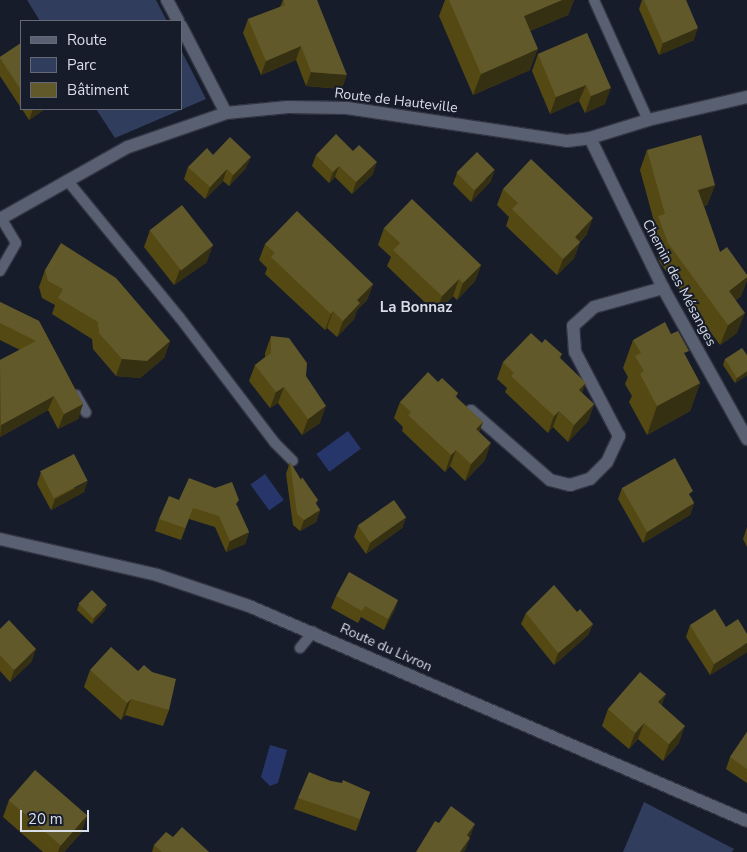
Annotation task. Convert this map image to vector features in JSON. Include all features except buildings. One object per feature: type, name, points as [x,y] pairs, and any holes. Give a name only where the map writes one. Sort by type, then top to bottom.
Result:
[{"type":"street","points":[[167,0],[177,20]]},
{"type":"street","points":[[182,28],[226,113]]},
{"type":"street","name":"Route de Hauteville","points":[[0,219],[128,147],[226,113],[288,107],[347,108],[568,141],[590,138],[648,120],[747,97]]},
{"type":"street","name":"Chemin des Mésanges","points":[[590,138],[663,288],[747,439]]},
{"type":"street","points":[[460,401],[543,476],[562,485],[584,482],[607,462],[619,436],[575,352],[571,340],[573,326],[594,307],[663,288]]},
{"type":"street","name":"Route du Livron","points":[[0,539],[200,588],[313,632],[747,821]]},
{"type":"lane","points":[[594,0],[648,120]]},
{"type":"lane","points":[[67,180],[180,318],[275,443],[293,461]]},
{"type":"lane","points":[[0,219],[16,242],[0,271]]},
{"type":"lane","points":[[72,386],[86,412]]},
{"type":"lane","points":[[300,648],[313,632]]},
{"type":"green space","points":[[27,0],[156,0],[166,20],[39,20]]},
{"type":"green space","points":[[182,52],[206,99],[182,109]]},
{"type":"green space","points":[[97,110],[180,110],[115,138]]},
{"type":"green space","points":[[644,802],[734,849],[732,852],[623,852]]},
{"type":"shaded area","points":[[348,431],[361,449],[329,472],[316,454]]},
{"type":"shaded area","points":[[265,474],[284,500],[269,510],[250,485]]},
{"type":"shaded area","points":[[270,745],[287,750],[278,783],[270,786],[261,777]]},
{"type":"district","name":"La Bonnaz","points":[[416,308]]}]
